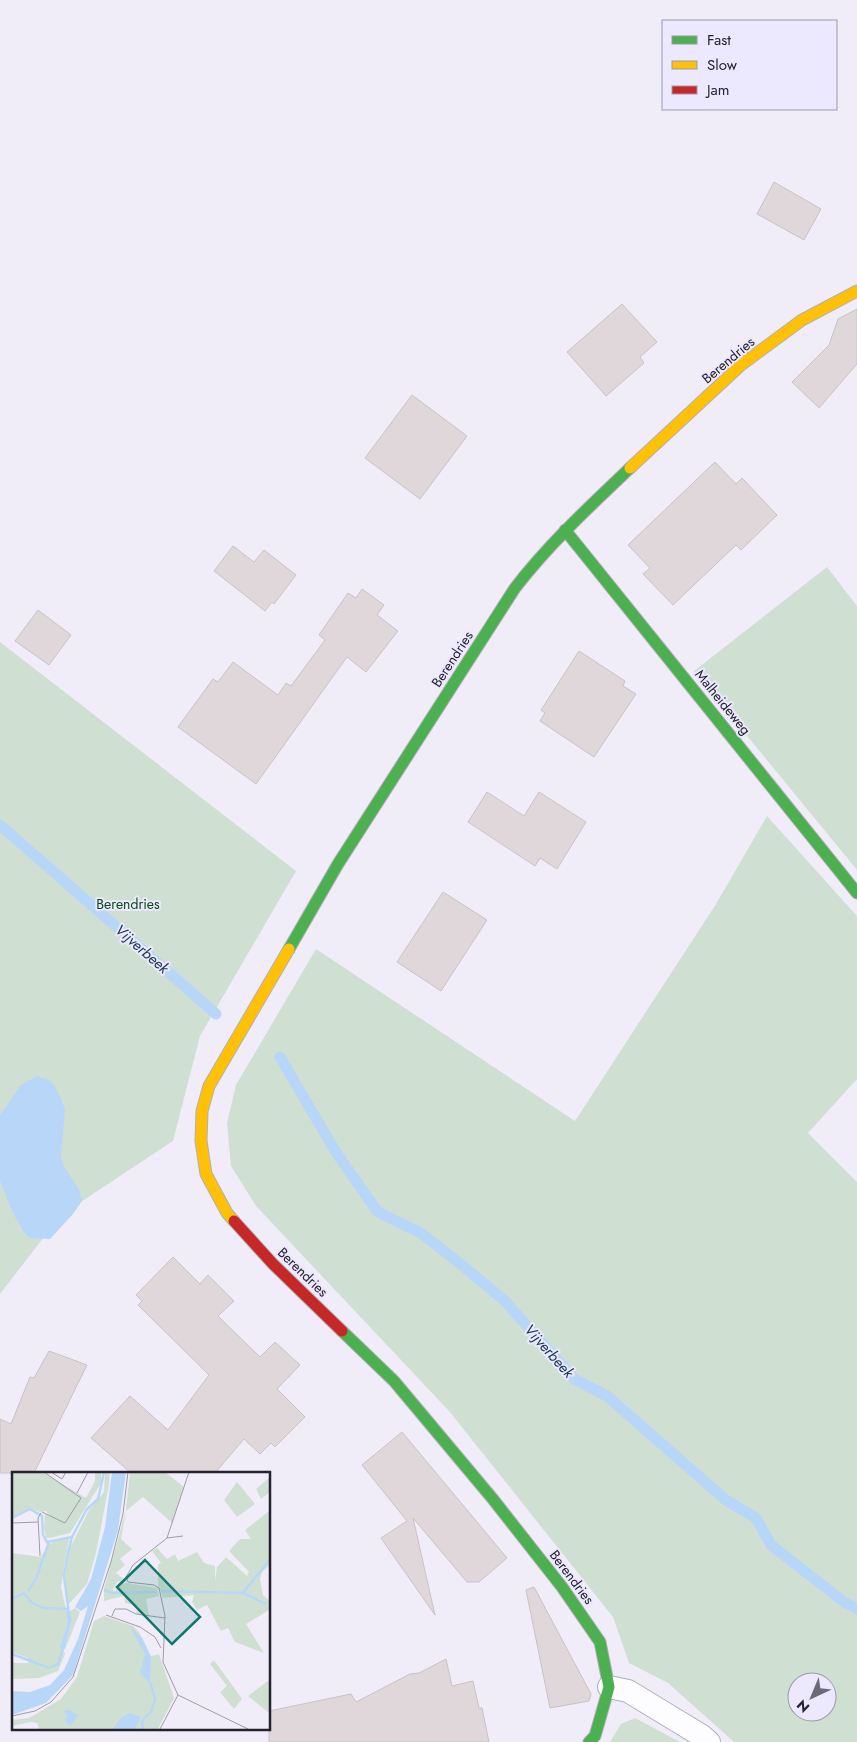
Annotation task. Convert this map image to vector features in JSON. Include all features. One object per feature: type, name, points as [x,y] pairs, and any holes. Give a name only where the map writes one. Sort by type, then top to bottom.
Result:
[{"type":"street","name":"Berendries","points":[[589,1742],[595,1736],[609,1687],[600,1642],[562,1587],[492,1498],[394,1381],[273,1264],[227,1213],[206,1174],[201,1141],[202,1111],[209,1086],[338,864],[515,588],[531,567],[565,530],[741,365],[802,320],[857,291]]},
{"type":"street","name":"Malheideweg","points":[[565,530],[857,893]]},
{"type":"lane","points":[[609,1687],[628,1691],[709,1742]]},
{"type":"green space","points":[[827,567],[857,606],[857,870],[694,671]]},
{"type":"green space","name":"Berendries","points":[[0,642],[296,871],[200,1036],[173,1141],[61,1215],[0,1294]]},
{"type":"green space","points":[[767,816],[857,916],[857,1079],[808,1133],[857,1182],[857,1742],[734,1742],[668,1683],[629,1663],[613,1617],[449,1411],[256,1206],[231,1166],[227,1123],[236,1085],[316,949],[575,1121],[716,904]]},
{"type":"green space","points":[[635,1718],[680,1742],[610,1742],[621,1724]]},
{"type":"water","points":[[37,1076],[51,1081],[60,1096],[65,1110],[61,1155],[63,1165],[79,1189],[82,1201],[50,1239],[30,1238],[23,1231],[12,1211],[0,1181],[0,1115],[21,1085]]},
{"type":"building","points":[[774,182],[821,209],[804,240],[757,214]]},
{"type":"building","points":[[622,304],[657,342],[640,357],[644,363],[606,396],[567,352]]},
{"type":"building","points":[[857,309],[857,364],[819,408],[792,382],[829,345],[838,319]]},
{"type":"building","points":[[412,395],[467,436],[420,499],[365,458]]},
{"type":"building","points":[[715,462],[736,484],[742,478],[777,515],[741,550],[736,545],[673,605],[643,574],[650,568],[628,545]]},
{"type":"building","points":[[233,546],[254,562],[264,550],[296,575],[274,604],[272,602],[265,611],[214,571]]},
{"type":"building","points":[[362,589],[384,605],[377,615],[398,631],[366,672],[347,657],[256,784],[178,727],[213,679],[218,682],[233,662],[278,695],[286,683],[291,686],[325,640],[319,635],[348,593],[356,598]]},
{"type":"building","points":[[38,610],[71,635],[49,665],[15,641]]},
{"type":"building","points":[[579,651],[625,681],[623,686],[636,694],[594,757],[540,721],[545,713],[541,710]]},
{"type":"building","points":[[487,792],[524,816],[539,792],[586,822],[557,869],[540,858],[535,866],[468,822]]},
{"type":"building","points":[[443,892],[487,920],[441,991],[397,962]]},
{"type":"building","points":[[173,1257],[200,1284],[208,1275],[234,1301],[218,1316],[260,1357],[275,1342],[300,1365],[277,1389],[305,1417],[275,1447],[271,1443],[260,1454],[244,1439],[216,1472],[130,1472],[91,1438],[130,1396],[168,1430],[209,1375],[138,1305],[142,1301],[136,1295]]},
{"type":"building","points":[[49,1351],[87,1365],[34,1472],[0,1473],[0,1419],[11,1424],[30,1377],[34,1378]]},
{"type":"building","points":[[402,1432],[507,1558],[479,1582],[467,1582],[413,1518],[435,1615],[381,1538],[407,1521],[362,1465]]},
{"type":"building","points":[[534,1587],[591,1694],[589,1701],[550,1708],[526,1590]]},
{"type":"building","points":[[446,1659],[452,1686],[473,1681],[479,1708],[482,1708],[489,1742],[269,1742],[270,1711],[351,1694],[356,1702],[410,1674],[419,1673]]},
{"type":"waterway","name":"Vijverbeek","points":[[0,825],[216,1014]]},
{"type":"waterway","name":"Vijverbeek","points":[[280,1057],[337,1154],[378,1212],[421,1233],[463,1266],[505,1301],[574,1379],[607,1396],[727,1501],[756,1518],[771,1545],[844,1602],[857,1609]]},
{"type":"traffic: fast","points":[[289,949],[338,864],[515,588],[556,541],[630,468]]},
{"type":"traffic: fast","points":[[565,530],[857,893]]},
{"type":"traffic: fast","points":[[342,1331],[394,1381],[492,1498],[562,1587],[600,1642],[609,1687],[595,1736],[589,1742]]},
{"type":"traffic: slow","points":[[630,468],[741,365],[802,320],[857,291]]},
{"type":"traffic: slow","points":[[234,1221],[227,1213],[206,1174],[201,1141],[202,1111],[209,1086],[289,949]]},
{"type":"traffic: jam","points":[[234,1221],[273,1264],[342,1331]]}]
